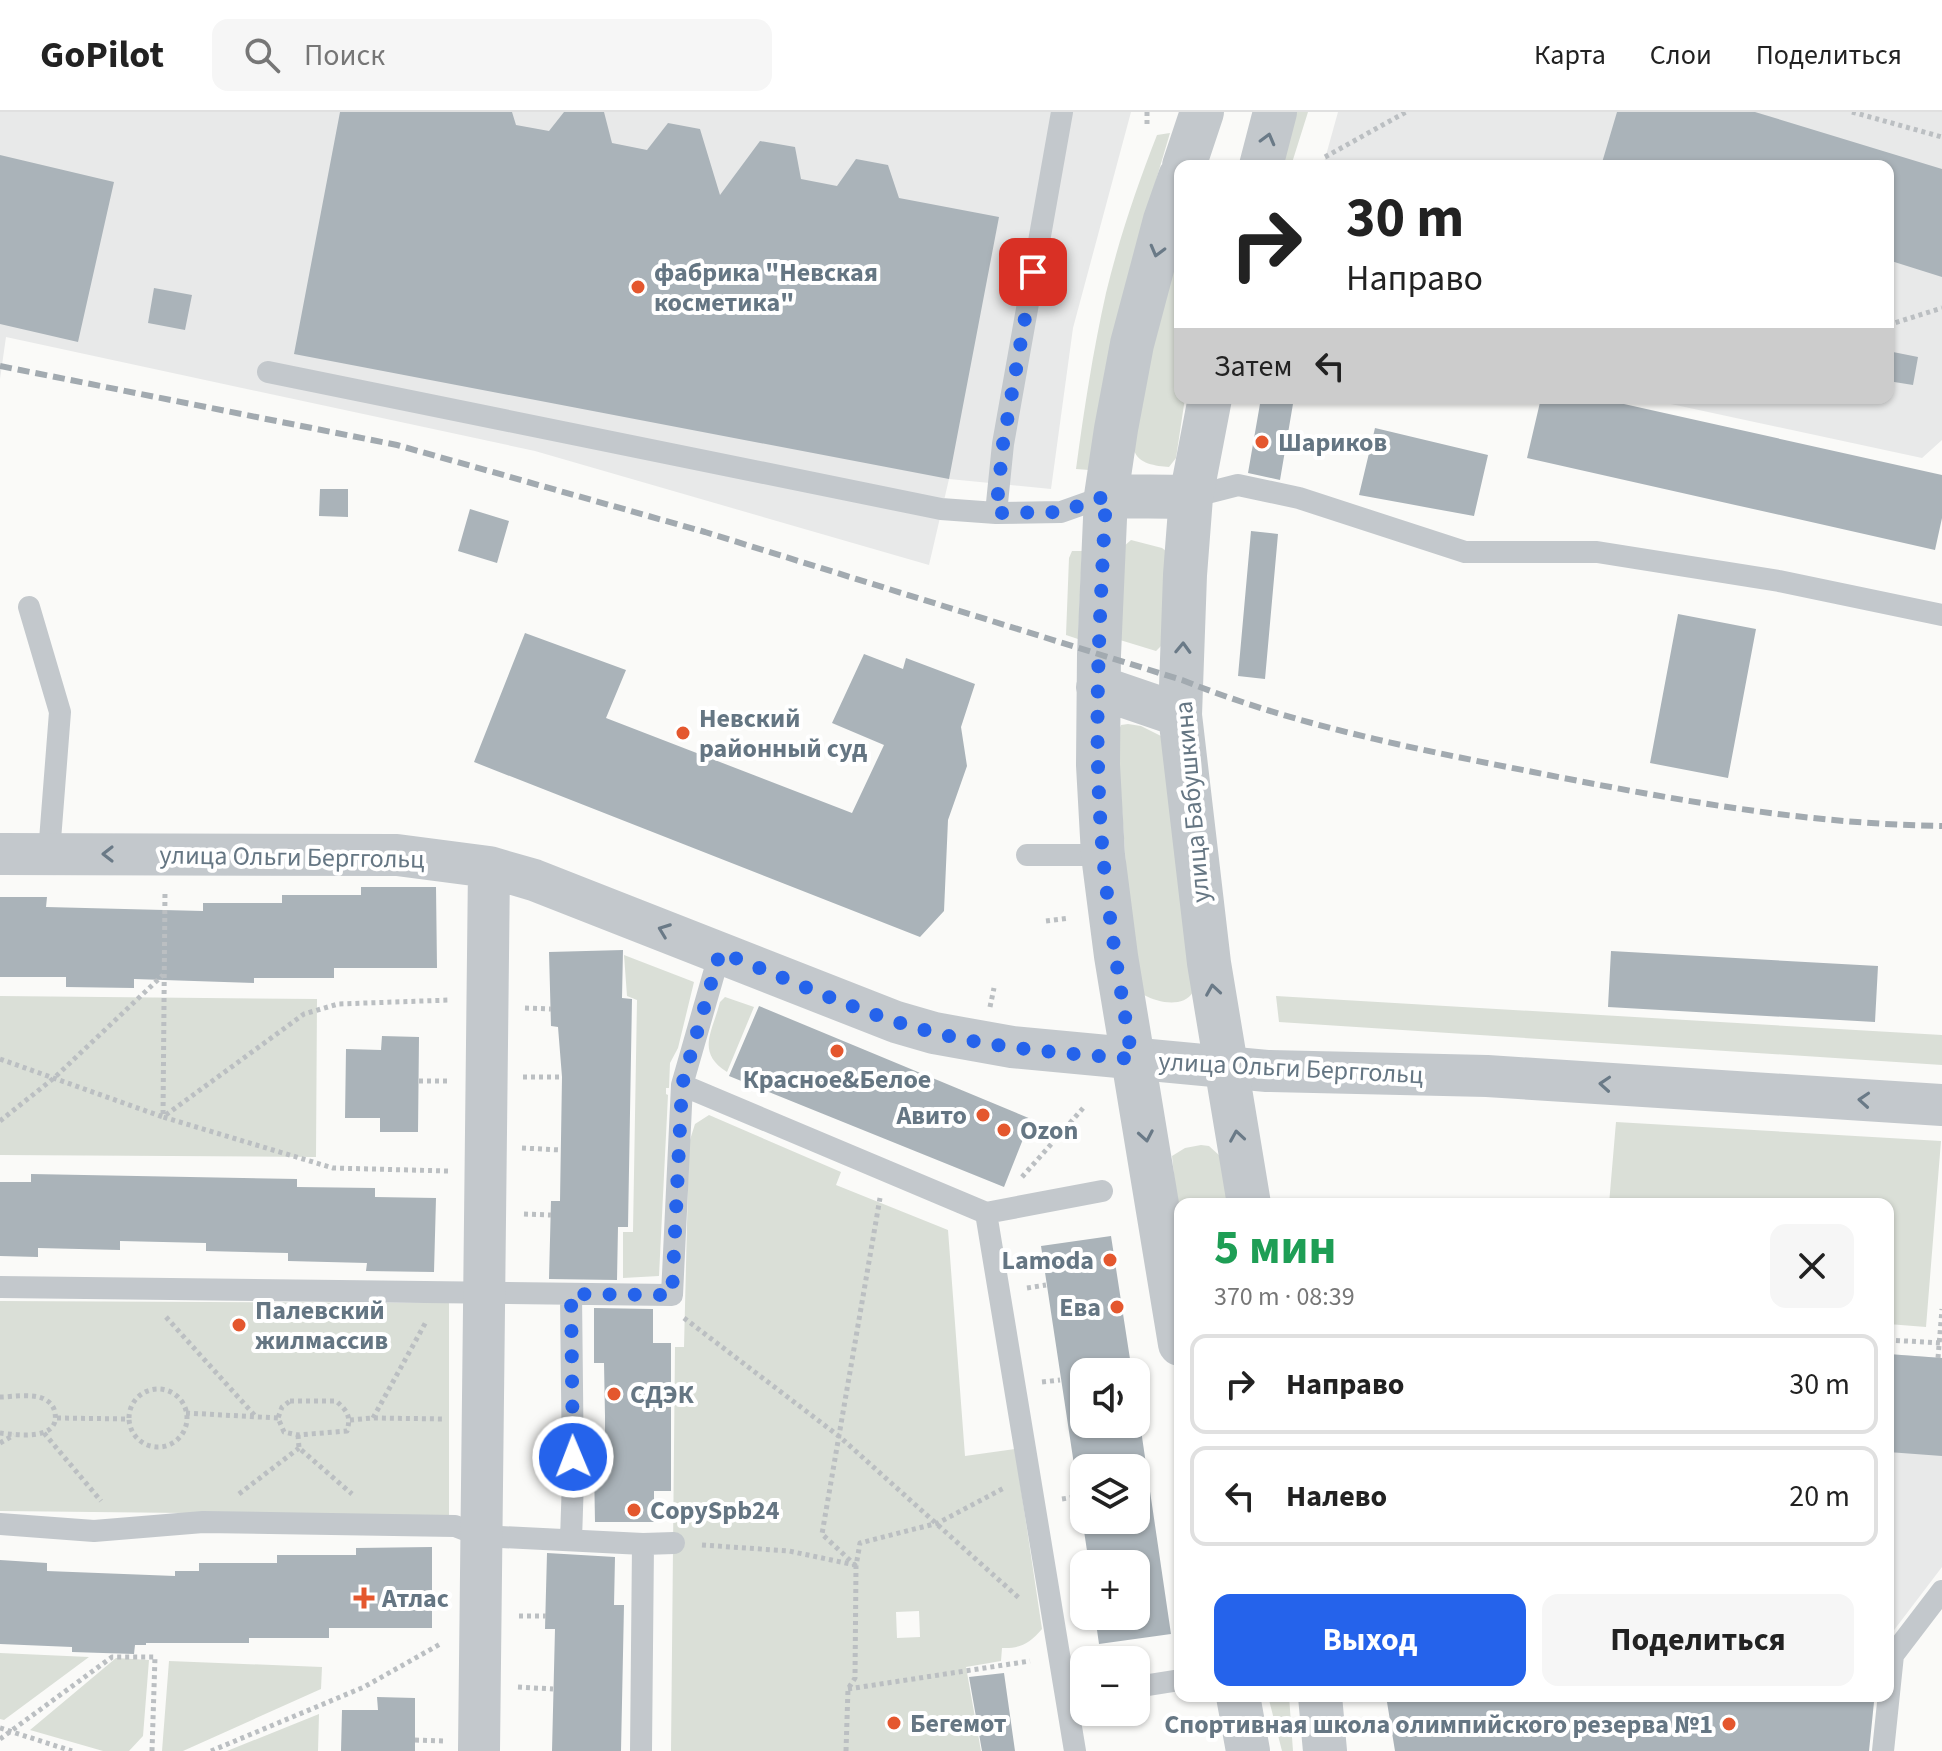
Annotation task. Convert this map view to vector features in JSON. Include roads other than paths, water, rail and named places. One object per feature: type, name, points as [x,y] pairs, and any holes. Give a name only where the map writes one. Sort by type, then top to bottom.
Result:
[{"type":"street","points":[[1186,160],[1202,112]]},
{"type":"street","points":[[1263,160],[1275,112]]},
{"type":"street","points":[[1174,194],[1132,344],[1106,496],[1098,687],[1103,855],[1132,1059],[1174,1308]]},
{"type":"street","name":"улица Бабушкина","points":[[1209,404],[1191,497],[1180,715],[1209,963],[1248,1198]]},
{"type":"street","points":[[1106,496],[1191,497]]},
{"type":"street","points":[[1098,687],[1180,715]]},
{"type":"street","name":"улица Ольги Берггольц","points":[[0,854],[397,855],[489,867],[534,880],[896,1022],[934,1033],[1012,1047],[1267,1071],[1487,1076],[1942,1105]]},
{"type":"street","points":[[466,1746],[481,1536],[462,1292],[489,867]]},
{"type":"street","points":[[1239,1702],[1248,1751]]},
{"type":"street","points":[[1321,1702],[1325,1751]]},
{"type":"lane","points":[[996,513],[1003,444],[1062,112]]},
{"type":"lane","points":[[268,372],[941,509],[996,513],[1061,512],[1106,496]]},
{"type":"lane","points":[[1191,497],[1238,485],[1299,498],[1465,552],[1597,552],[1779,581],[1942,615]]},
{"type":"lane","points":[[29,607],[60,712],[49,853]]},
{"type":"lane","points":[[1027,855],[1103,855]]},
{"type":"lane","points":[[0,1287],[672,1295],[682,1085],[720,952]]},
{"type":"lane","points":[[682,1085],[888,1174],[995,1212],[1102,1191]]},
{"type":"lane","points":[[995,1212],[1029,1474],[1059,1657],[1070,1684]]},
{"type":"lane","points":[[571,1294],[571,1540]]},
{"type":"lane","points":[[0,1524],[94,1531],[203,1522],[455,1526],[481,1536],[674,1543]]},
{"type":"lane","points":[[641,1751],[643,1544]]},
{"type":"lane","points":[[1894,1654],[1942,1591]]},
{"type":"lane","points":[[1150,1685],[1174,1681]]},
{"type":"lane","points":[[1883,1751],[1888,1702]]},
{"type":"lane","points":[[1075,1726],[1075,1751]]},
{"type":"railway","points":[[0,366],[397,445],[705,532],[1182,680],[1268,710],[1400,745],[1686,800],[1839,821],[1942,826]]},
{"type":"place","name":"фабрика \"Невская косметика\"","points":[[638,287]]},
{"type":"place","name":"Шариков","points":[[1262,442]]},
{"type":"place","name":"Невский районный суд","points":[[683,733]]},
{"type":"place","name":"Красное&Белое","points":[[837,1051]]},
{"type":"place","name":"Авито","points":[[983,1115]]},
{"type":"place","name":"Ozon","points":[[1004,1130]]},
{"type":"place","name":"Lamoda","points":[[1110,1260]]},
{"type":"place","name":"Ева","points":[[1117,1307]]},
{"type":"place","name":"Палевский жилмассив","points":[[239,1325]]},
{"type":"place","name":"СДЭК","points":[[614,1394]]},
{"type":"place","name":"CopySpb24","points":[[634,1510]]},
{"type":"place","name":"Атлас","points":[[364,1598]]},
{"type":"place","name":"Бегемот","points":[[894,1723]]},
{"type":"place","name":"Спортивная школа олимпийского резерва №1","points":[[1729,1724]]}]
